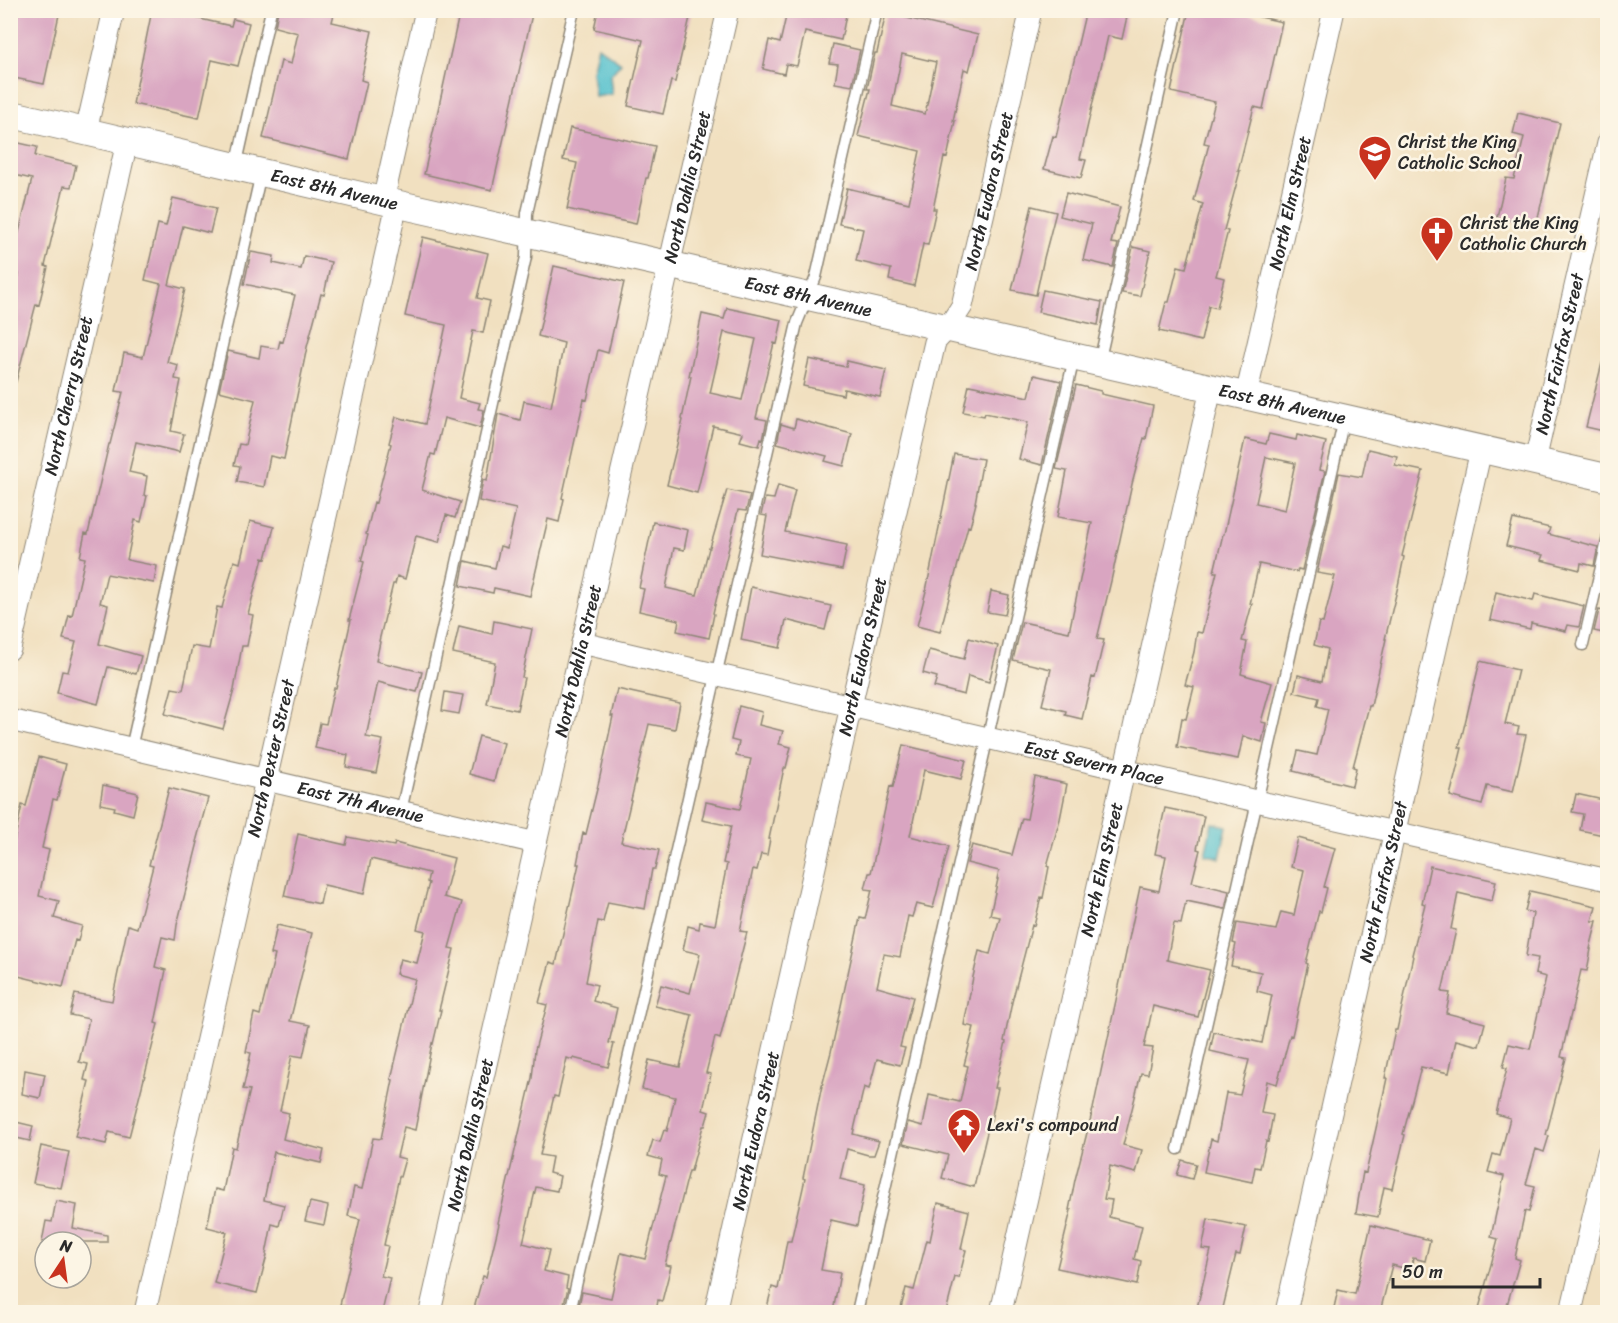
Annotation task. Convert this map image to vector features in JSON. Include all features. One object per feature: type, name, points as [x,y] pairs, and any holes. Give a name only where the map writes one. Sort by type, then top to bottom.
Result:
[{"type":"street","points":[[86,131],[114,10]]},
{"type":"street","name":"North Dexter Street","points":[[145,1312],[266,779],[390,203],[426,10]]},
{"type":"street","name":"North Dahlia Street","points":[[430,1312],[728,10]]},
{"type":"street","name":"North Eudora Street","points":[[715,1312],[934,345],[962,306],[1031,10]]},
{"type":"street","name":"North Elm Street","points":[[1246,396],[1334,10]]},
{"type":"street","name":"East 8th Avenue","points":[[10,114],[390,203],[1608,478]]},
{"type":"street","name":"North Cherry Street","points":[[10,649],[127,142]]},
{"type":"street","name":"North Fairfax Street","points":[[1534,461],[1608,143]]},
{"type":"street","name":"North Elm Street","points":[[1001,1312],[1211,389]]},
{"type":"street","name":"North Fairfax Street","points":[[1286,1312],[1481,450]]},
{"type":"street","name":"East Severn Place","points":[[582,643],[1256,801],[1608,880]]},
{"type":"street","name":"East 7th Avenue","points":[[10,720],[536,843]]},
{"type":"street","points":[[1571,1312],[1608,1153]]},
{"type":"lane","points":[[131,748],[249,170],[271,10]]},
{"type":"lane","points":[[401,811],[526,258],[527,213],[574,10]]},
{"type":"lane","points":[[570,1312],[797,323],[816,277],[877,10]]},
{"type":"lane","points":[[857,1312],[987,738],[1178,10]]},
{"type":"lane","points":[[1178,1149],[1344,419]]},
{"type":"lane","points":[[1583,645],[1608,537]]},
{"type":"water","points":[[598,46],[621,63],[610,76],[612,94],[595,97],[592,72]]},
{"type":"water","points":[[1212,823],[1227,826],[1220,858],[1205,854]]},
{"type":"building","points":[[10,10],[60,10],[44,84],[14,78],[15,72],[10,71]]},
{"type":"building","points":[[152,10],[231,26],[233,19],[249,23],[238,66],[212,60],[199,118],[133,104]]},
{"type":"building","points":[[278,10],[335,10],[332,22],[372,31],[361,80],[367,82],[349,159],[263,138],[281,61],[291,64],[298,33],[275,27]]},
{"type":"building","points":[[460,10],[533,10],[492,190],[424,174]]},
{"type":"building","points":[[598,10],[682,10],[691,13],[675,82],[671,81],[663,114],[628,106],[643,40],[594,29]]},
{"type":"building","points":[[800,10],[847,10],[841,40],[805,32],[797,66],[786,64],[784,74],[763,69],[769,40],[780,43],[787,12],[799,14]]},
{"type":"building","points":[[1086,10],[1128,12],[1122,39],[1108,36],[1080,159],[1086,160],[1081,178],[1044,169],[1053,136],[1056,137]]},
{"type":"building","points":[[1189,10],[1230,10],[1282,22],[1263,109],[1254,107],[1224,230],[1228,231],[1216,276],[1224,278],[1217,308],[1209,306],[1201,341],[1159,331],[1178,266],[1186,268],[1203,204],[1194,201],[1209,144],[1204,143],[1215,102],[1171,92]]},
{"type":"building","points":[[886,13],[978,35],[969,71],[964,69],[947,158],[944,157],[933,209],[936,209],[928,245],[923,244],[914,286],[889,280],[891,269],[856,261],[863,229],[839,224],[847,188],[909,203],[920,151],[858,136],[870,89],[867,89],[875,53],[877,53]],"holes":[[[902,54],[936,62],[925,114],[892,106]]]},
{"type":"building","points":[[833,44],[860,50],[852,86],[835,83],[838,64],[829,63]]},
{"type":"building","points":[[1518,113],[1560,123],[1536,226],[1497,217],[1506,178],[1514,179],[1524,137],[1513,134]]},
{"type":"building","points":[[570,128],[655,146],[636,224],[567,209],[577,163],[563,160]]},
{"type":"building","points":[[10,141],[37,147],[35,156],[76,165],[71,187],[64,186],[45,266],[48,267],[39,305],[36,304],[16,382],[10,381],[10,310],[19,274],[10,272],[10,269],[32,179],[10,174]]},
{"type":"building","points":[[1066,193],[1120,207],[1111,243],[1118,244],[1113,267],[1083,260],[1092,224],[1060,216]]},
{"type":"building","points":[[173,198],[216,208],[210,233],[183,226],[169,285],[185,289],[167,362],[178,365],[175,379],[181,380],[171,431],[184,434],[179,452],[136,442],[129,472],[147,476],[144,495],[147,496],[141,522],[135,520],[127,560],[157,566],[154,583],[107,574],[100,603],[108,605],[99,644],[141,656],[136,674],[108,667],[98,704],[57,693],[62,671],[68,672],[76,642],[63,639],[69,615],[72,616],[85,558],[80,557],[85,533],[88,534],[123,392],[116,391],[124,353],[143,357],[161,284],[145,280],[158,224],[166,226]]},
{"type":"building","points":[[1032,206],[1056,212],[1036,295],[1012,290]]},
{"type":"building","points":[[423,237],[488,253],[477,298],[490,301],[483,333],[473,331],[459,398],[480,403],[478,409],[484,410],[480,428],[444,418],[435,455],[431,454],[422,490],[460,502],[455,518],[446,515],[439,542],[416,536],[405,579],[397,576],[393,584],[376,661],[422,672],[417,692],[378,682],[366,737],[383,740],[376,773],[346,767],[348,755],[315,748],[320,723],[326,724],[334,688],[336,688],[351,620],[349,620],[364,562],[361,561],[368,535],[366,534],[374,502],[376,503],[396,417],[425,424],[446,325],[405,316]]},
{"type":"building","points":[[1133,247],[1150,251],[1140,296],[1122,293]]},
{"type":"building","points":[[251,252],[274,256],[273,263],[301,269],[304,256],[331,262],[324,295],[321,294],[307,347],[284,459],[270,456],[264,487],[237,482],[240,466],[234,465],[239,444],[245,445],[255,400],[219,391],[228,351],[259,358],[261,346],[278,349],[280,341],[283,342],[295,295],[244,284]]},
{"type":"building","points":[[554,266],[624,282],[608,353],[598,350],[587,400],[584,399],[562,498],[564,499],[559,522],[548,519],[530,596],[494,588],[493,593],[460,586],[465,561],[495,568],[500,546],[507,548],[516,509],[479,501],[483,480],[487,481],[498,414],[520,420],[524,401],[551,407],[564,343],[538,336]]},
{"type":"building","points":[[1043,290],[1102,302],[1098,325],[1038,312]]},
{"type":"building","points":[[727,308],[782,320],[777,344],[774,343],[756,418],[767,420],[763,439],[761,438],[759,446],[740,441],[743,433],[713,426],[697,493],[667,485],[683,420],[691,376],[689,376],[702,314],[724,319]],"holes":[[[724,332],[756,339],[742,400],[710,393]]]},
{"type":"building","points":[[809,359],[846,367],[847,361],[886,370],[880,397],[844,389],[843,395],[803,386]]},
{"type":"building","points":[[1602,363],[1608,364],[1608,432],[1586,427]]},
{"type":"building","points":[[1034,375],[1061,381],[1042,465],[1019,459],[1028,422],[985,413],[984,416],[963,412],[969,385],[1029,397]]},
{"type":"building","points":[[1076,385],[1101,391],[1101,394],[1153,406],[1146,439],[1144,438],[1132,484],[1097,639],[1104,640],[1082,719],[1065,715],[1066,711],[1042,705],[1051,669],[1013,660],[1022,622],[1069,632],[1092,523],[1058,517],[1067,471],[1056,469]]},
{"type":"building","points":[[796,419],[852,434],[844,466],[825,461],[827,456],[777,443],[781,424],[794,428]]},
{"type":"building","points":[[1269,434],[1296,440],[1297,435],[1326,442],[1319,470],[1325,471],[1302,570],[1298,569],[1297,572],[1259,564],[1242,641],[1247,642],[1241,674],[1272,683],[1261,722],[1266,723],[1262,742],[1243,736],[1238,759],[1177,747],[1182,718],[1186,719],[1194,687],[1185,685],[1197,632],[1202,633],[1217,572],[1214,572],[1245,439],[1266,444]],"holes":[[[1266,457],[1295,463],[1285,510],[1256,503]]]},
{"type":"building","points":[[1368,449],[1397,456],[1395,465],[1423,471],[1402,556],[1404,557],[1371,706],[1369,706],[1353,767],[1356,768],[1352,786],[1293,771],[1298,751],[1317,755],[1328,709],[1317,706],[1319,698],[1294,692],[1298,675],[1322,681],[1328,649],[1314,645],[1319,622],[1323,623],[1335,576],[1317,573],[1339,473],[1362,477]]},
{"type":"building","points":[[954,454],[983,459],[976,503],[940,632],[917,626]]},
{"type":"building","points":[[778,485],[795,490],[785,532],[847,545],[842,570],[760,554],[767,516],[761,515],[765,498],[774,499]]},
{"type":"building","points":[[727,490],[750,495],[746,511],[738,510],[709,638],[677,631],[679,620],[639,611],[644,589],[639,588],[653,522],[688,530],[684,550],[674,548],[666,588],[697,595]]},
{"type":"building","points":[[1513,519],[1550,528],[1548,534],[1598,547],[1594,566],[1581,563],[1580,570],[1541,560],[1543,555],[1506,546]]},
{"type":"building","points":[[250,521],[274,527],[248,614],[253,615],[247,646],[242,646],[234,690],[223,729],[165,714],[172,688],[183,690],[192,646],[209,649],[217,607],[222,608],[234,561],[240,563]]},
{"type":"building","points":[[751,587],[831,606],[825,630],[786,620],[780,648],[741,640]]},
{"type":"building","points":[[991,591],[1009,595],[1005,615],[987,612]]},
{"type":"building","points":[[1496,592],[1533,601],[1535,594],[1584,606],[1579,627],[1568,625],[1566,631],[1531,623],[1530,629],[1490,620]]},
{"type":"building","points":[[1599,610],[1608,612],[1608,634],[1594,631]]},
{"type":"building","points":[[494,621],[532,629],[517,710],[487,704],[495,662],[453,653],[459,626],[492,634]]},
{"type":"building","points":[[969,638],[998,646],[989,682],[968,676],[964,695],[934,687],[937,677],[923,673],[929,650],[964,659]]},
{"type":"building","points":[[1480,661],[1518,670],[1505,724],[1519,727],[1517,734],[1526,735],[1513,792],[1487,786],[1482,805],[1450,796]]},
{"type":"building","points":[[617,689],[680,703],[675,729],[649,724],[621,842],[659,850],[655,869],[652,869],[645,909],[608,902],[603,922],[598,921],[586,982],[597,985],[593,1001],[617,1008],[609,1043],[614,1044],[608,1067],[567,1058],[558,1097],[554,1096],[540,1155],[552,1157],[549,1173],[560,1176],[557,1191],[536,1187],[523,1243],[549,1250],[544,1271],[568,1277],[566,1288],[568,1289],[561,1311],[550,1309],[549,1312],[473,1312],[483,1276],[486,1277],[499,1224],[532,1078],[535,1050],[547,1005],[539,1003],[550,962],[556,964],[579,864],[577,864],[583,833],[586,834],[599,781]]},
{"type":"building","points":[[445,692],[463,695],[459,714],[442,711]]},
{"type":"building","points":[[739,706],[762,712],[759,725],[783,731],[779,744],[791,747],[786,768],[784,768],[767,855],[761,854],[757,870],[753,869],[740,931],[747,932],[720,1039],[715,1037],[706,1073],[711,1074],[703,1110],[709,1112],[691,1171],[689,1171],[665,1265],[671,1266],[662,1301],[658,1300],[656,1312],[578,1310],[582,1292],[611,1298],[621,1253],[645,1259],[666,1176],[659,1174],[662,1160],[648,1156],[653,1140],[660,1142],[664,1130],[667,1131],[675,1097],[642,1089],[649,1060],[680,1067],[692,1015],[655,1006],[661,985],[690,993],[700,954],[683,950],[688,926],[699,929],[700,922],[715,925],[727,864],[723,863],[731,826],[702,820],[706,802],[740,809],[751,759],[736,756],[739,742],[731,740]]},
{"type":"building","points":[[479,736],[504,743],[494,781],[469,774]]},
{"type":"building","points":[[903,745],[966,760],[961,779],[924,770],[910,836],[949,846],[933,908],[916,904],[912,917],[908,916],[900,957],[884,954],[877,987],[913,997],[900,1047],[905,1048],[900,1065],[877,1059],[869,1089],[864,1087],[853,1134],[879,1141],[874,1155],[847,1149],[840,1179],[865,1185],[857,1226],[831,1220],[821,1270],[840,1273],[833,1312],[766,1312],[772,1287],[778,1289],[787,1241],[791,1241],[821,1090],[860,918],[865,919],[872,890],[865,889],[869,873],[871,873],[890,786],[893,787]]},
{"type":"building","points":[[39,757],[66,764],[57,800],[53,799],[42,848],[49,850],[39,896],[59,901],[54,918],[82,926],[78,941],[75,940],[63,987],[10,974],[10,841],[14,842],[22,805],[26,806]]},
{"type":"building","points":[[1035,777],[1067,784],[1047,866],[1049,867],[1043,898],[1041,897],[1034,926],[1032,925],[1012,1002],[1004,1041],[1006,1042],[995,1088],[998,1088],[974,1187],[942,1178],[948,1155],[903,1144],[908,1122],[923,1126],[929,1095],[960,1102],[968,1066],[964,1065],[974,1027],[964,1025],[973,977],[979,951],[990,954],[1000,917],[990,915],[999,871],[967,863],[972,845],[1012,855],[1022,818],[1027,819]]},
{"type":"building","points":[[103,785],[138,793],[133,815],[114,810],[115,807],[100,804]]},
{"type":"building","points":[[169,788],[208,798],[175,940],[162,937],[155,967],[166,970],[155,1023],[158,1024],[129,1137],[109,1132],[106,1144],[75,1137],[89,1081],[84,1080],[88,1064],[79,1062],[89,1019],[70,1015],[75,994],[112,1001],[128,925],[137,928],[153,866],[149,865]]},
{"type":"building","points":[[1576,794],[1608,801],[1608,836],[1580,830],[1583,814],[1572,812]]},
{"type":"building","points":[[1165,808],[1204,816],[1197,849],[1200,850],[1192,882],[1229,891],[1225,909],[1186,901],[1181,924],[1174,923],[1167,960],[1210,970],[1198,1017],[1153,1006],[1144,1047],[1153,1048],[1148,1074],[1141,1073],[1123,1145],[1142,1150],[1136,1173],[1110,1166],[1104,1199],[1112,1200],[1109,1217],[1142,1226],[1134,1259],[1141,1261],[1137,1285],[1057,1268],[1140,887],[1159,891],[1166,856],[1155,854]]},
{"type":"building","points":[[298,834],[346,845],[348,837],[394,846],[395,843],[454,858],[444,897],[462,902],[449,948],[454,949],[439,1010],[441,1010],[432,1043],[415,1130],[404,1127],[397,1157],[405,1159],[384,1245],[388,1246],[381,1276],[390,1278],[382,1312],[371,1312],[340,1305],[360,1219],[348,1216],[354,1187],[362,1189],[373,1138],[381,1139],[393,1080],[391,1079],[415,979],[396,974],[400,959],[417,963],[425,931],[417,929],[429,883],[427,882],[429,873],[371,859],[364,894],[324,885],[320,904],[284,896]]},
{"type":"building","points":[[1298,838],[1335,848],[1324,887],[1327,888],[1321,912],[1319,911],[1306,963],[1308,964],[1292,1036],[1290,1035],[1277,1084],[1267,1081],[1261,1113],[1273,1115],[1260,1168],[1255,1167],[1252,1182],[1204,1172],[1211,1139],[1217,1141],[1226,1093],[1240,1095],[1249,1060],[1210,1051],[1214,1032],[1262,1043],[1272,995],[1257,991],[1261,972],[1231,966],[1236,944],[1233,943],[1237,923],[1276,930],[1281,912],[1294,915],[1304,870],[1291,867]]},
{"type":"building","points":[[1430,866],[1496,881],[1492,901],[1458,893],[1451,929],[1456,930],[1442,992],[1450,993],[1446,1013],[1485,1023],[1479,1046],[1456,1040],[1449,1073],[1421,1067],[1403,1134],[1405,1135],[1392,1189],[1384,1187],[1378,1217],[1356,1213],[1363,1172],[1366,1173],[1395,1030],[1397,1030],[1425,904],[1422,903]]},
{"type":"building","points":[[1530,891],[1596,906],[1592,921],[1597,921],[1587,971],[1581,970],[1561,1057],[1566,1058],[1546,1135],[1549,1136],[1544,1152],[1536,1149],[1526,1184],[1535,1186],[1529,1212],[1525,1211],[1515,1258],[1520,1260],[1505,1312],[1478,1312],[1498,1239],[1491,1237],[1504,1176],[1488,1172],[1493,1154],[1500,1156],[1510,1118],[1496,1114],[1507,1068],[1503,1067],[1509,1044],[1530,1049],[1546,977],[1535,974],[1538,958],[1526,956],[1533,913],[1525,911]]},
{"type":"building","points":[[277,925],[312,933],[290,1021],[310,1025],[303,1057],[292,1055],[280,1111],[289,1113],[283,1139],[324,1150],[321,1163],[274,1152],[264,1200],[284,1205],[279,1226],[272,1224],[257,1293],[214,1283],[227,1232],[207,1227],[215,1189],[223,1191],[232,1147],[236,1148],[250,1090],[243,1089],[251,1053],[246,1052],[254,1013],[260,1015],[275,955],[271,954]]},
{"type":"building","points":[[25,1070],[45,1074],[40,1098],[22,1094]]},
{"type":"building","points":[[16,1122],[33,1126],[30,1141],[12,1137]]},
{"type":"building","points":[[41,1146],[69,1152],[61,1188],[33,1183]]},
{"type":"building","points":[[1182,1160],[1196,1164],[1192,1179],[1177,1175]]},
{"type":"building","points":[[56,1201],[77,1205],[73,1228],[83,1230],[44,1230],[46,1221],[52,1222]]},
{"type":"building","points":[[310,1202],[328,1206],[324,1225],[305,1221]]},
{"type":"building","points":[[938,1203],[969,1211],[961,1249],[966,1250],[959,1278],[955,1277],[946,1312],[900,1312],[906,1288],[914,1290],[927,1240],[930,1241]]},
{"type":"building","points":[[1208,1219],[1246,1227],[1240,1255],[1236,1254],[1222,1312],[1196,1312],[1211,1250],[1202,1249]]},
{"type":"building","points":[[1371,1225],[1430,1240],[1425,1261],[1413,1258],[1411,1270],[1392,1265],[1380,1312],[1333,1312],[1338,1290],[1355,1294]]},
{"type":"building","points":[[93,1232],[107,1235],[107,1242],[93,1242]]},
{"type":"place","name":"Christ the King Catholic School","points":[[1375,181]]},
{"type":"place","name":"Christ the King Catholic Church","points":[[1437,262]]},
{"type":"place","name":"Lexi's compound","points":[[964,1154]]}]
